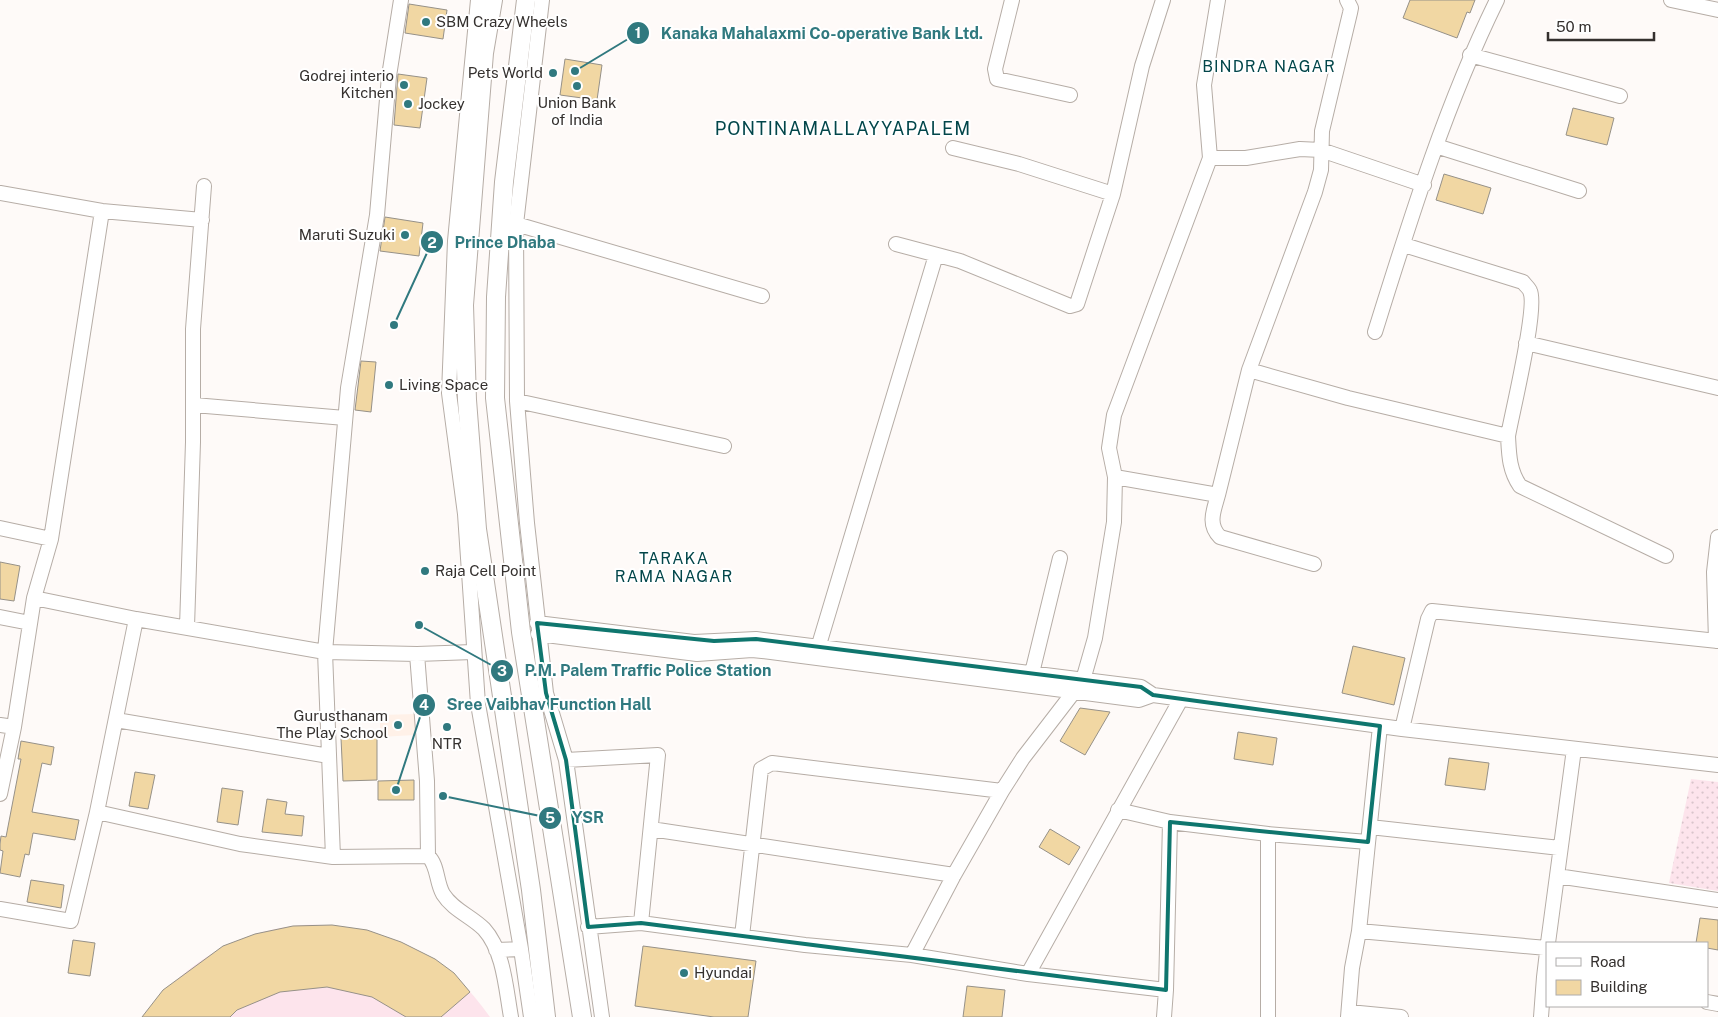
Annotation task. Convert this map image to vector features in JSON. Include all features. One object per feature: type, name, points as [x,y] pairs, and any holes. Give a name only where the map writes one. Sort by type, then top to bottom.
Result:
[{"type":"main road","points":[[493,0],[484,53],[464,305],[467,400],[477,529],[531,890],[546,1017]]},
{"type":"main road","points":[[526,0],[504,182],[496,297],[495,398],[521,632],[582,1017]]},
{"type":"street","points":[[333,857],[325,652],[352,353],[377,215],[389,76],[402,0]]},
{"type":"street","points":[[478,0],[455,241],[449,393],[465,514],[473,652],[487,760],[521,949],[531,1017]]},
{"type":"street","points":[[542,0],[516,224],[517,401],[538,628],[546,693],[566,760],[602,1017]]},
{"type":"street","points":[[1012,0],[995,69],[998,79],[1070,95]]},
{"type":"street","points":[[896,244],[960,261],[1070,306],[1077,304],[1113,194],[1142,66],[1163,0]]},
{"type":"street","points":[[912,955],[954,875],[1002,791],[1023,758],[1079,686],[1095,638],[1116,498],[1115,477],[1109,448],[1114,415],[1210,158],[1204,85],[1218,0]]},
{"type":"street","points":[[1314,564],[1220,537],[1213,530],[1212,522],[1249,370],[1315,192],[1321,170],[1322,131],[1351,8],[1347,0]]},
{"type":"street","points":[[1375,332],[1436,146],[1470,55],[1497,0]]},
{"type":"street","points":[[1671,0],[1718,10]]},
{"type":"street","points":[[1470,55],[1620,96]]},
{"type":"street","points":[[1436,146],[1579,191]]},
{"type":"street","points":[[953,148],[1019,164],[1113,194]]},
{"type":"street","points":[[1210,158],[1246,158],[1300,149],[1321,150],[1424,185]]},
{"type":"street","points":[[188,627],[194,405],[193,329],[204,186]]},
{"type":"street","points":[[0,193],[102,211],[202,220]]},
{"type":"street","points":[[0,794],[7,726],[34,598],[51,539],[102,211]]},
{"type":"street","points":[[516,224],[762,296]]},
{"type":"street","points":[[1404,245],[1523,282],[1531,292],[1532,305],[1508,436],[1512,476],[1520,486],[1530,493],[1666,556]]},
{"type":"street","points":[[818,648],[936,255]]},
{"type":"street","points":[[1526,344],[1718,388]]},
{"type":"street","points":[[1249,370],[1348,398],[1508,436]]},
{"type":"street","points":[[517,401],[724,446]]},
{"type":"street","points":[[194,405],[345,418]]},
{"type":"street","points":[[1115,477],[1218,495]]},
{"type":"street","points":[[0,528],[51,539]]},
{"type":"street","points":[[1402,729],[1428,619],[1432,611],[1717,641],[1714,572],[1718,537]]},
{"type":"street","points":[[1032,673],[1060,558]]},
{"type":"street","points":[[34,598],[136,619],[325,652],[416,654],[473,652]]},
{"type":"street","points":[[0,617],[30,623]]},
{"type":"street","points":[[0,909],[71,921],[97,812],[136,619]]},
{"type":"street","points":[[538,628],[697,654],[743,651],[771,652],[1079,686]]},
{"type":"street","points":[[538,628],[694,642],[756,640],[1032,673],[1139,700],[1153,695],[1402,729],[1718,765]]},
{"type":"street","points":[[416,654],[427,780],[428,856]]},
{"type":"street","points":[[1028,974],[1181,699]]},
{"type":"street","points":[[116,720],[329,756]]},
{"type":"street","points":[[1380,726],[1348,1014],[1401,1017]]},
{"type":"street","points":[[1548,942],[1574,749]]},
{"type":"street","points":[[566,760],[658,755],[641,923]]},
{"type":"street","points":[[742,936],[761,769],[772,763],[1002,791]]},
{"type":"street","points":[[1118,810],[1170,822],[1268,834],[1368,842]]},
{"type":"street","points":[[97,812],[240,844],[333,857],[428,856],[432,859],[441,892],[448,901],[485,930],[496,950],[512,1017]]},
{"type":"street","points":[[1164,1017],[1170,822]]},
{"type":"street","points":[[1370,827],[1560,848]]},
{"type":"street","points":[[651,829],[752,842],[954,875]]},
{"type":"street","points":[[1268,834],[1268,1017]]},
{"type":"street","points":[[1557,876],[1718,900]]},
{"type":"street","points":[[588,926],[641,923],[912,955],[1028,974],[1166,990]]},
{"type":"street","points":[[1358,932],[1546,948]]},
{"type":"street","points":[[496,950],[521,949]]},
{"type":"street","points":[[1541,1017],[1546,964]]},
{"type":"highlighted area","points":[[537,623],[714,641],[756,639],[1141,687],[1153,695],[1380,726],[1368,842],[1170,822],[1166,990],[641,923],[588,927],[566,760],[546,693]]},
{"type":"shaded area","name":"Gurusthanam The Play School","points":[[415,714],[415,735],[380,737],[380,715]]},
{"type":"shaded area","points":[[1691,779],[1718,782],[1718,891],[1669,883]]},
{"type":"shaded area","points":[[298,925],[332,925],[381,936],[402,943],[422,953],[440,964],[458,979],[490,1017],[142,1017],[157,999],[190,968],[228,945],[270,930]]},
{"type":"building","points":[[1410,0],[1475,0],[1470,13],[1467,12],[1457,38],[1403,18]]},
{"type":"building","points":[[409,4],[447,10],[443,39],[405,33]]},
{"type":"building","points":[[565,59],[602,65],[597,100],[560,95]]},
{"type":"building","points":[[398,74],[427,78],[420,128],[394,125]]},
{"type":"building","points":[[1573,108],[1614,118],[1607,145],[1566,135]]},
{"type":"building","points":[[1444,174],[1491,188],[1483,214],[1436,200]]},
{"type":"building","points":[[385,217],[423,223],[419,256],[380,251]]},
{"type":"building","points":[[361,361],[376,362],[371,412],[355,410]]},
{"type":"building","points":[[0,562],[20,566],[14,601],[0,599]]},
{"type":"building","points":[[1353,646],[1405,658],[1394,705],[1342,693]]},
{"type":"building","points":[[1080,708],[1110,712],[1085,755],[1060,741]]},
{"type":"building","points":[[1238,732],[1277,738],[1273,765],[1234,759]]},
{"type":"building","points":[[377,737],[377,780],[343,781],[341,738]]},
{"type":"building","points":[[21,741],[54,747],[51,765],[42,763],[32,812],[79,820],[75,840],[33,833],[29,855],[25,854],[20,877],[0,873],[3,851],[0,850],[0,844],[1,836],[6,837],[21,759],[18,759]]},
{"type":"building","points":[[1449,758],[1489,763],[1485,790],[1445,785]]},
{"type":"building","points":[[135,772],[155,775],[148,809],[129,806]]},
{"type":"building","points":[[414,780],[414,800],[378,800],[378,781]]},
{"type":"building","points":[[222,788],[243,791],[238,825],[217,822]]},
{"type":"building","points":[[267,799],[287,802],[285,814],[304,816],[302,836],[262,832]]},
{"type":"building","points":[[1050,829],[1080,847],[1069,865],[1039,847]]},
{"type":"building","points":[[31,880],[64,885],[61,908],[27,902]]},
{"type":"building","points":[[1700,918],[1718,920],[1718,950],[1708,948],[1708,942],[1696,942]]},
{"type":"building","points":[[332,925],[367,930],[401,942],[435,959],[454,973],[470,992],[441,1017],[406,1017],[372,997],[327,987],[280,992],[237,1010],[230,1017],[142,1017],[163,990],[223,946],[255,934],[293,926]]},
{"type":"building","points":[[73,940],[95,943],[90,976],[68,973]]},
{"type":"building","points":[[643,946],[756,961],[748,1017],[714,1017],[635,1006]]},
{"type":"building","points":[[967,986],[1005,990],[1002,1017],[963,1017]]},
{"type":"place","name":"SBM Crazy Wheels","points":[[426,22]]},
{"type":"place","name":"Kanaka Mahalaxmi Co-operative Bank Ltd.","points":[[575,71]]},
{"type":"place","name":"Pets World","points":[[553,73]]},
{"type":"place","name":"Godrej interio Kitchen","points":[[404,85]]},
{"type":"place","name":"Union Bank of India","points":[[577,86]]},
{"type":"place","name":"Jockey","points":[[408,104]]},
{"type":"place","name":"Maruti Suzuki","points":[[405,235]]},
{"type":"place","name":"Prince Dhaba","points":[[394,325]]},
{"type":"place","name":"Living Space","points":[[389,385]]},
{"type":"place","name":"Raja Cell Point","points":[[425,571]]},
{"type":"place","name":"P.M. Palem Traffic Police Station","points":[[419,625]]},
{"type":"place","name":"Gurusthanam The Play School","points":[[398,725]]},
{"type":"place","name":"NTR","points":[[447,727]]},
{"type":"place","name":"Sree Vaibhav Function Hall","points":[[396,790]]},
{"type":"place","name":"YSR","points":[[443,796]]},
{"type":"place","name":"Hyundai","points":[[684,973]]},
{"type":"district","name":"BINDRA NAGAR","points":[[1269,66]]},
{"type":"district","name":"PONTINAMALLAYYAPALEM","points":[[843,129]]},
{"type":"district","name":"TARAKA RAMA NAGAR","points":[[674,567]]}]
